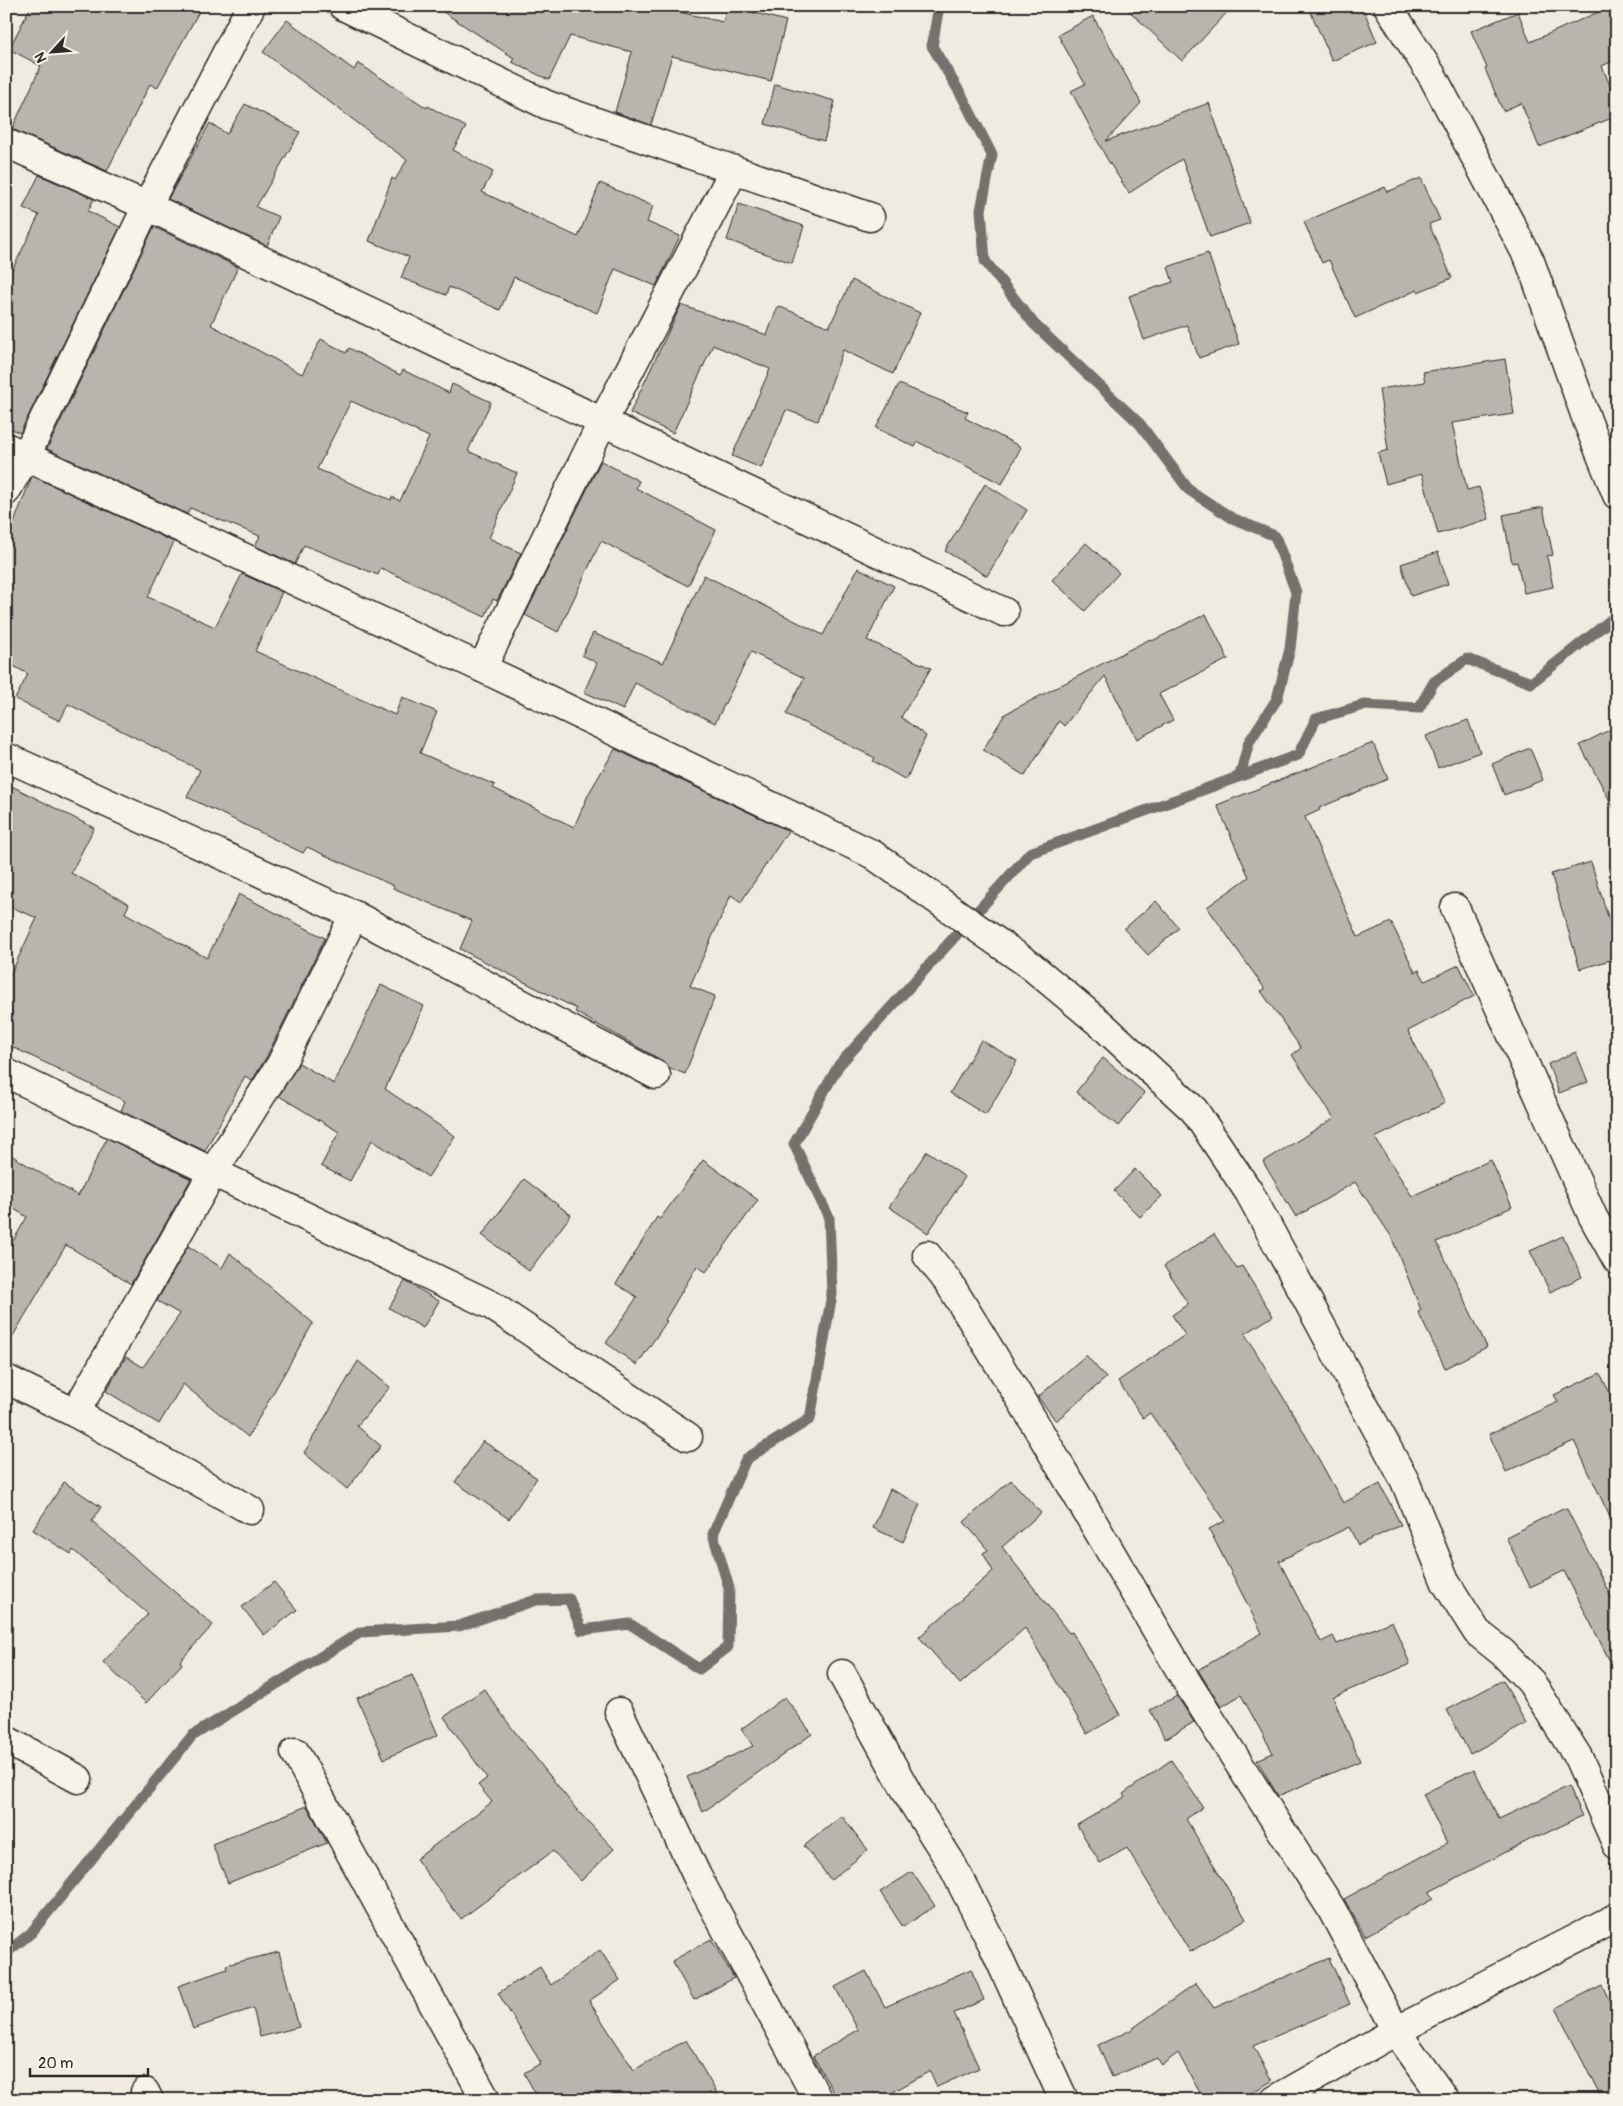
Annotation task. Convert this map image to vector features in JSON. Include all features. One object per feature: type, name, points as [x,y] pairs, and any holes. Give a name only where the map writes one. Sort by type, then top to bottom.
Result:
[{"type":"street","points":[[6,491],[16,451],[251,6]]},
{"type":"street","points":[[343,6],[547,105],[870,217]]},
{"type":"street","points":[[1388,6],[1433,77],[1530,261],[1588,423],[1617,495]]},
{"type":"street","points":[[6,143],[147,206],[1004,612]]},
{"type":"street","points":[[482,668],[602,423],[734,170]]},
{"type":"street","points":[[16,451],[482,668],[872,854],[1030,965],[1102,1025],[1194,1110],[1249,1192],[1405,1481],[1446,1583],[1477,1632],[1503,1653],[1532,1682],[1578,1757],[1617,1844]]},
{"type":"street","points":[[6,757],[354,915],[656,1075]]},
{"type":"street","points":[[1455,908],[1593,1217],[1617,1260]]},
{"type":"street","points":[[75,1414],[213,1172],[281,1064],[354,915]]},
{"type":"street","points":[[6,1073],[491,1305],[688,1436]]},
{"type":"street","points":[[927,1255],[948,1283],[1024,1405],[1190,1688],[1331,1908],[1396,2031],[1445,2100]]},
{"type":"street","points":[[6,1379],[75,1414],[250,1510]]},
{"type":"street","points":[[842,1674],[913,1803],[950,1861],[992,1943],[1064,2100]]},
{"type":"street","points":[[619,1712],[697,1876],[818,2100]]},
{"type":"street","points":[[6,1740],[78,1779]]},
{"type":"street","points":[[295,1752],[486,2100]]},
{"type":"street","points":[[1275,2100],[1396,2031],[1617,1917]]},
{"type":"building","points":[[31,6],[202,6],[157,88],[150,84],[107,171],[12,129],[41,66],[9,49]]},
{"type":"building","points":[[434,6],[653,6],[723,22],[727,6],[729,6],[786,21],[771,81],[672,56],[651,125],[615,112],[632,52],[570,36],[549,80],[512,62],[514,58]]},
{"type":"building","points":[[1124,6],[1233,6],[1182,61]]},
{"type":"building","points":[[1308,6],[1362,6],[1377,42],[1332,61]]},
{"type":"building","points":[[1612,6],[1617,6],[1617,59],[1602,66],[1617,102],[1617,116],[1539,147],[1521,103],[1503,111],[1471,31],[1518,12],[1530,42]]},
{"type":"building","points":[[1093,16],[1141,103],[1106,141],[1209,103],[1250,223],[1210,237],[1182,159],[1129,193],[1107,159],[1071,91],[1085,84],[1058,35]]},
{"type":"building","points":[[287,20],[354,70],[358,63],[427,108],[428,106],[466,127],[453,150],[493,172],[482,192],[578,237],[600,183],[653,206],[647,222],[680,236],[656,286],[615,269],[597,313],[514,277],[500,310],[449,287],[446,295],[401,278],[409,257],[369,241],[392,178],[395,180],[407,160],[263,52]]},
{"type":"building","points":[[775,84],[835,101],[824,141],[765,124]]},
{"type":"building","points":[[245,104],[300,132],[256,207],[279,217],[267,246],[168,199],[210,123],[227,134]]},
{"type":"building","points":[[39,175],[94,199],[88,211],[120,227],[20,433],[6,426],[6,283],[39,215],[23,208]]},
{"type":"building","points":[[1421,178],[1440,220],[1429,224],[1452,278],[1418,292],[1417,290],[1355,318],[1329,260],[1322,263],[1304,222],[1385,187],[1387,192]]},
{"type":"building","points":[[739,204],[804,226],[792,263],[727,240]]},
{"type":"building","points":[[154,227],[238,267],[211,325],[302,374],[321,339],[346,353],[349,348],[400,375],[403,370],[449,393],[452,384],[491,402],[468,451],[517,473],[489,538],[521,553],[497,601],[493,599],[485,617],[381,568],[378,575],[304,545],[295,564],[255,546],[260,536],[190,508],[187,514],[47,449]],"holes":[[[351,401],[429,437],[400,501],[392,497],[391,500],[317,469]]]},
{"type":"building","points":[[1208,253],[1239,344],[1199,358],[1187,325],[1144,340],[1129,296],[1173,282],[1168,267]]},
{"type":"building","points":[[852,280],[920,313],[893,374],[843,350],[818,421],[786,410],[761,468],[732,456],[770,369],[713,345],[673,433],[630,413],[681,305],[767,335],[778,306],[829,327]]},
{"type":"building","points":[[1505,359],[1514,414],[1452,423],[1467,490],[1479,487],[1489,519],[1438,534],[1422,474],[1386,484],[1378,453],[1388,450],[1379,389],[1425,382],[1423,372]]},
{"type":"building","points":[[899,384],[968,412],[965,418],[1021,447],[1002,484],[918,442],[915,447],[876,428]]},
{"type":"building","points":[[601,461],[639,481],[636,488],[716,530],[688,586],[601,541],[558,632],[525,615]]},
{"type":"building","points":[[32,476],[174,542],[148,597],[215,627],[242,574],[282,592],[255,651],[395,715],[402,697],[437,712],[420,753],[495,785],[493,788],[574,827],[589,793],[615,749],[788,831],[741,902],[731,895],[690,986],[715,996],[685,1074],[670,1068],[663,1061],[575,1012],[577,1009],[460,949],[472,921],[393,888],[394,886],[307,847],[303,853],[187,797],[200,770],[68,704],[60,721],[15,699],[28,674],[6,662],[6,543]]},
{"type":"building","points":[[985,484],[1027,510],[987,576],[945,551]]},
{"type":"building","points":[[1543,507],[1553,555],[1547,556],[1553,587],[1524,593],[1517,562],[1512,563],[1503,515]]},
{"type":"building","points":[[1086,543],[1119,573],[1085,611],[1052,580]]},
{"type":"building","points":[[1438,552],[1448,584],[1411,596],[1401,564]]},
{"type":"building","points":[[858,568],[894,586],[867,640],[931,668],[901,717],[926,736],[906,780],[873,761],[875,758],[786,714],[804,678],[751,652],[715,723],[635,683],[623,710],[584,692],[597,663],[582,655],[593,633],[663,663],[704,575],[823,635]]},
{"type":"building","points":[[1206,614],[1228,659],[1159,694],[1173,720],[1137,739],[1105,676],[1064,726],[1059,721],[1025,776],[983,750],[1005,714],[1150,639],[1152,641]]},
{"type":"building","points":[[1468,720],[1480,752],[1438,768],[1426,736]]},
{"type":"building","points":[[1617,726],[1617,814],[1580,745]]},
{"type":"building","points":[[1373,743],[1388,779],[1319,808],[1320,810],[1305,817],[1358,937],[1391,922],[1415,972],[1419,970],[1425,981],[1459,965],[1474,996],[1408,1031],[1445,1103],[1375,1138],[1412,1196],[1491,1160],[1512,1207],[1437,1242],[1487,1347],[1445,1368],[1418,1312],[1421,1310],[1391,1236],[1355,1182],[1296,1217],[1263,1162],[1334,1118],[1292,1055],[1301,1048],[1261,991],[1265,989],[1207,907],[1249,877],[1217,805]]},
{"type":"building","points":[[1530,748],[1543,780],[1504,795],[1492,764]]},
{"type":"building","points":[[6,783],[94,828],[71,873],[129,904],[125,913],[207,958],[239,894],[325,938],[267,1056],[252,1081],[245,1076],[205,1151],[121,1111],[125,1101],[6,1044],[6,984],[37,918],[6,905]]},
{"type":"building","points":[[1591,862],[1617,946],[1617,958],[1580,969],[1551,874]]},
{"type":"building","points":[[1156,901],[1179,928],[1148,955],[1124,929]]},
{"type":"building","points":[[381,985],[424,1006],[385,1089],[455,1136],[428,1177],[372,1140],[350,1181],[321,1166],[339,1132],[279,1096],[299,1063],[334,1084]]},
{"type":"building","points":[[981,1040],[1017,1061],[986,1115],[950,1093]]},
{"type":"building","points":[[1576,1052],[1588,1082],[1559,1093],[1548,1064]]},
{"type":"building","points":[[1103,1058],[1145,1093],[1118,1126],[1076,1092]]},
{"type":"building","points":[[107,1138],[191,1179],[131,1284],[66,1245],[6,1348],[6,1253],[27,1217],[6,1204],[6,1152],[78,1196]]},
{"type":"building","points":[[927,1151],[965,1177],[928,1233],[889,1207]]},
{"type":"building","points":[[703,1160],[758,1200],[706,1272],[697,1266],[665,1320],[667,1321],[637,1365],[606,1343],[637,1297],[616,1284],[657,1217],[660,1219]]},
{"type":"building","points":[[1135,1169],[1162,1196],[1140,1217],[1114,1191]]},
{"type":"building","points":[[524,1179],[571,1215],[529,1271],[482,1235]]},
{"type":"building","points":[[1214,1234],[1237,1269],[1242,1266],[1273,1316],[1245,1334],[1301,1427],[1343,1503],[1380,1484],[1401,1525],[1358,1545],[1349,1527],[1279,1561],[1321,1642],[1333,1636],[1337,1644],[1392,1621],[1410,1664],[1333,1697],[1360,1761],[1278,1796],[1257,1760],[1273,1753],[1241,1695],[1221,1707],[1198,1670],[1262,1633],[1209,1529],[1225,1521],[1150,1413],[1143,1418],[1118,1381],[1185,1335],[1172,1315],[1188,1304],[1164,1266]]},
{"type":"building","points":[[1563,1236],[1582,1277],[1550,1292],[1530,1251]]},
{"type":"building","points":[[188,1246],[222,1268],[230,1253],[313,1323],[248,1437],[183,1384],[159,1424],[106,1391],[126,1357],[143,1367],[180,1314],[157,1301]]},
{"type":"building","points":[[405,1281],[439,1301],[423,1328],[389,1308]]},
{"type":"building","points":[[1086,1355],[1106,1378],[1056,1421],[1038,1397]]},
{"type":"building","points":[[358,1361],[390,1387],[357,1426],[381,1446],[347,1489],[304,1453]]},
{"type":"building","points":[[1600,1373],[1617,1408],[1617,1532],[1574,1441],[1506,1472],[1489,1434],[1558,1402],[1554,1395]]},
{"type":"building","points":[[483,1441],[537,1478],[509,1519],[455,1482]]},
{"type":"building","points":[[1011,1480],[1041,1513],[1002,1547],[1069,1633],[1072,1632],[1120,1715],[1087,1734],[1025,1628],[960,1684],[919,1637],[993,1571],[983,1553],[988,1550],[964,1522]]},
{"type":"building","points":[[64,1482],[101,1507],[92,1521],[213,1625],[180,1661],[182,1664],[146,1703],[103,1662],[148,1614],[73,1550],[71,1554],[33,1530]]},
{"type":"building","points":[[890,1489],[920,1504],[903,1542],[873,1528]]},
{"type":"building","points":[[1563,1508],[1567,1509],[1617,1609],[1617,1675],[1564,1571],[1530,1587],[1506,1537]]},
{"type":"building","points":[[274,1582],[297,1610],[264,1635],[242,1607]]},
{"type":"building","points":[[412,1675],[438,1735],[384,1759],[357,1698]]},
{"type":"building","points":[[1503,1680],[1526,1724],[1470,1754],[1447,1710]]},
{"type":"building","points":[[484,1689],[511,1727],[577,1810],[614,1849],[581,1881],[553,1851],[461,1919],[416,1859],[492,1802],[478,1785],[487,1778],[444,1717]]},
{"type":"building","points":[[1177,1696],[1194,1722],[1165,1739],[1150,1710]]},
{"type":"building","points":[[785,1697],[812,1734],[703,1812],[687,1777],[753,1746],[741,1729]]},
{"type":"building","points":[[1171,1760],[1203,1807],[1186,1819],[1246,1919],[1190,1952],[1127,1848],[1100,1863],[1077,1825],[1125,1797],[1123,1794]]},
{"type":"building","points":[[1474,1769],[1499,1819],[1568,1786],[1582,1816],[1537,1836],[1429,1892],[1433,1899],[1365,1936],[1344,1899],[1447,1843],[1423,1794]]},
{"type":"building","points":[[307,1806],[327,1843],[228,1883],[212,1844]]},
{"type":"building","points":[[842,1816],[868,1850],[831,1880],[804,1846]]},
{"type":"building","points":[[912,1872],[935,1906],[903,1927],[880,1892]]},
{"type":"building","points":[[711,1939],[734,1978],[694,2000],[672,1961]]},
{"type":"building","points":[[600,1950],[620,1980],[589,2001],[634,2070],[686,2040],[721,2100],[539,2100],[524,2073],[541,2063],[498,1993],[540,1967],[551,1985]]},
{"type":"building","points":[[279,1952],[299,2027],[260,2037],[253,2008],[193,2029],[178,1986],[227,1969],[226,1965]]},
{"type":"building","points":[[1329,1958],[1350,2004],[1253,2046],[1272,2081],[1239,2100],[1204,2100],[1178,2053],[1162,2065],[1157,2058],[1112,2077],[1098,2045],[1129,2031],[1196,1983],[1214,2008]]},
{"type":"building","points":[[971,1969],[984,2000],[954,2013],[979,2068],[937,2087],[930,2071],[879,2100],[838,2100],[813,2056],[858,2030],[835,1987],[866,1971],[885,2007]]},
{"type":"building","points":[[1602,1985],[1617,2017],[1617,2100],[1602,2100],[1556,2008]]},
{"type":"waterway","points":[[939,6],[932,46],[962,96],[992,155],[981,210],[985,261],[1034,324],[1140,424],[1189,490],[1232,518],[1275,536],[1296,592],[1290,649],[1277,699],[1249,742],[1240,775]]},
{"type":"waterway","points":[[6,1953],[31,1933],[192,1736],[361,1632],[459,1626],[536,1600],[569,1599],[582,1630],[630,1624],[699,1669],[728,1647],[729,1588],[713,1534],[746,1459],[810,1419],[832,1294],[829,1218],[794,1144],[839,1065],[1030,853],[1298,755],[1316,719],[1364,705],[1419,708],[1434,682],[1467,659],[1531,683],[1617,615]]}]
